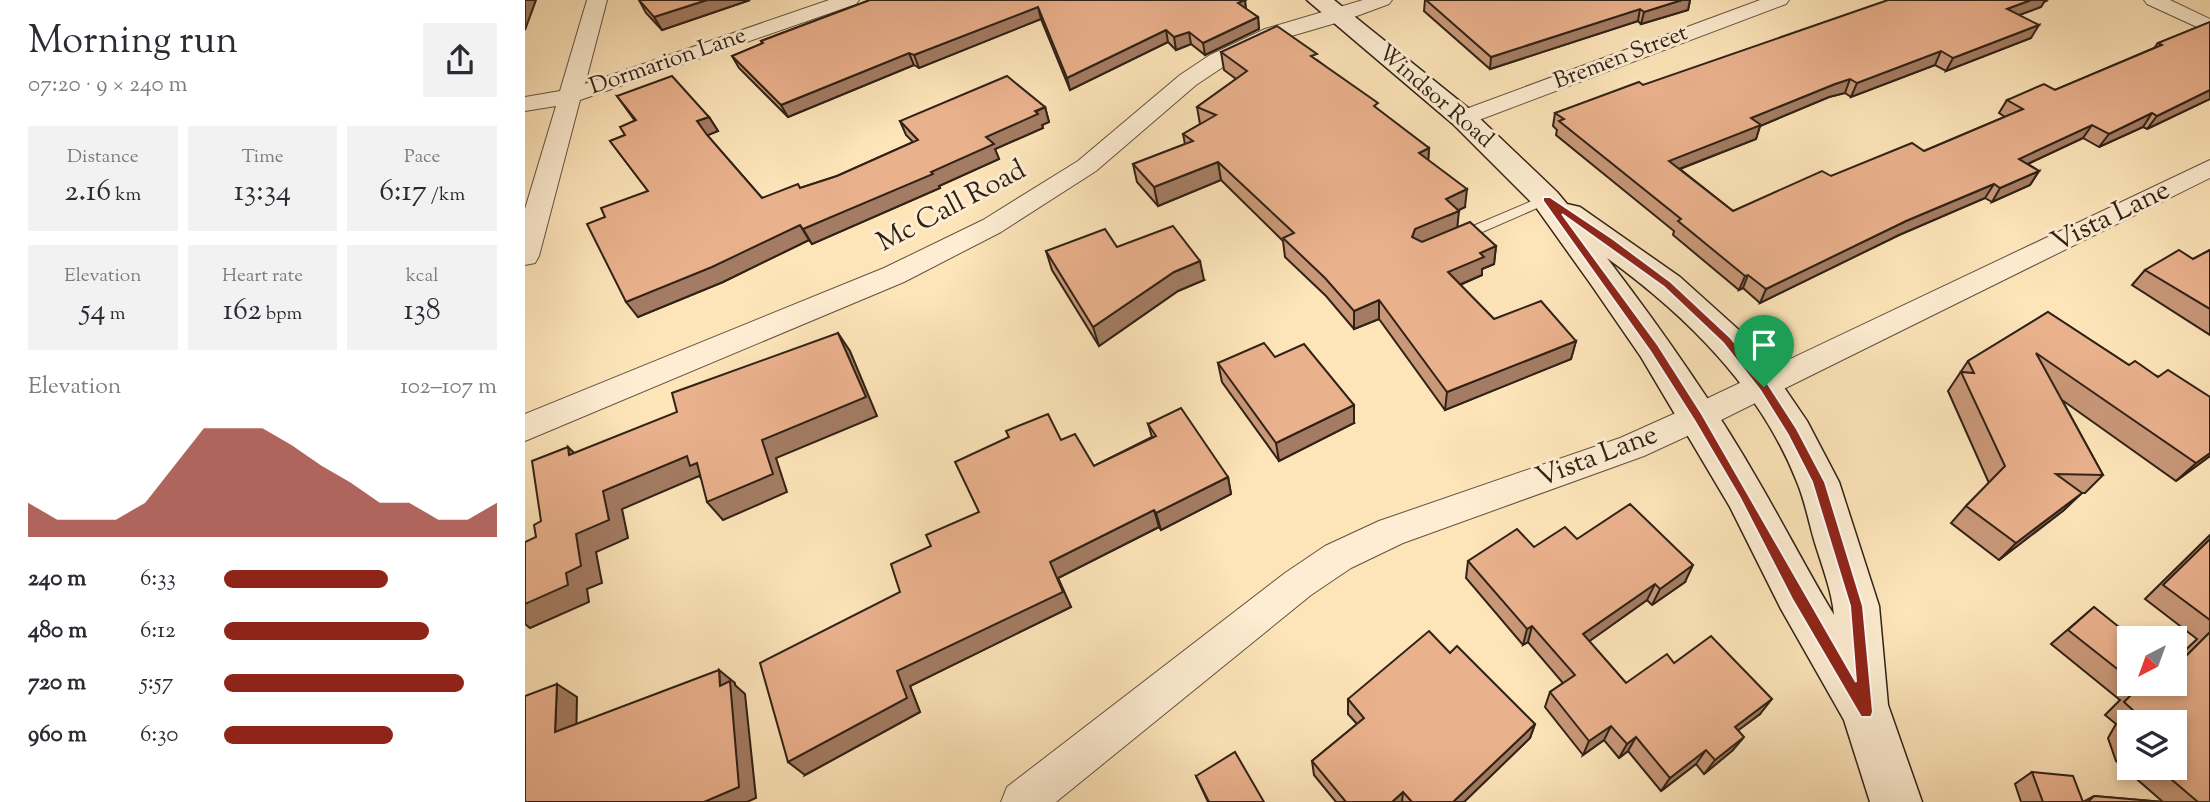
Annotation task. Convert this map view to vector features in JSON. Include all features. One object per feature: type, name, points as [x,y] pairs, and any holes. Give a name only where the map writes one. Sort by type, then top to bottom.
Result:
[{"type":"street","points":[[525,256],[597,0]]},
{"type":"street","name":"Dormarion Lane","points":[[525,104],[568,97],[849,0]]},
{"type":"street","name":"Mc Call Road","points":[[525,428],[894,275],[992,226],[1087,166],[1188,80],[1218,60],[1329,8],[1382,0]]},
{"type":"street","name":"Bremen Street","points":[[1463,118],[1752,3],[1779,0]]},
{"type":"street","points":[[2154,0],[2210,27]]},
{"type":"street","name":"Windsor Road","points":[[1329,8],[1463,118],[1546,199],[1654,348],[1745,495],[1797,595],[1866,712],[1896,802]]},
{"type":"street","name":"Vista Lane","points":[[1022,802],[1298,584],[1338,557],[1391,532],[1632,447],[1764,387],[2210,168]]},
{"type":"street","name":"Windsor Road","points":[[1546,199],[1668,285],[1727,340],[1764,387],[1793,432],[1818,482],[1856,606],[1866,712]]},
{"type":"lane","points":[[1445,243],[1546,199]]},
{"type":"building","points":[[639,0],[707,0],[654,17]]},
{"type":"building","points":[[870,0],[1245,0],[1238,3],[1258,17],[1203,43],[1189,32],[1174,37],[1166,30],[1067,78],[1038,7],[914,55],[909,53],[781,105],[732,56],[763,43],[761,41]]},
{"type":"building","points":[[1426,0],[1682,0],[1644,12],[1640,9],[1491,57]]},
{"type":"building","points":[[1888,0],[2031,0],[2007,9],[2039,25],[1953,58],[1941,51],[1857,83],[1850,79],[1835,84],[1751,118],[1761,125],[1669,161],[1733,211],[1822,171],[1831,176],[1912,143],[1924,151],[2023,109],[2007,100],[2044,84],[2055,90],[2210,22],[2210,90],[2157,116],[2152,113],[2109,134],[2092,125],[2019,159],[2039,171],[2000,188],[1994,184],[1906,221],[1766,289],[1748,275],[1745,276],[1678,221],[1681,219],[1559,121],[1564,119],[1555,113],[1639,82],[1643,85]]},
{"type":"building","points":[[1277,26],[1317,54],[1311,56],[1378,103],[1374,106],[1429,148],[1419,153],[1467,189],[1446,199],[1459,211],[1415,229],[1412,237],[1422,242],[1470,222],[1496,246],[1480,253],[1484,257],[1448,272],[1494,319],[1541,301],[1576,341],[1447,392],[1379,300],[1354,311],[1325,278],[1283,238],[1294,233],[1218,162],[1154,187],[1133,164],[1193,141],[1183,134],[1216,115],[1197,107],[1247,71],[1221,52]]},
{"type":"building","points":[[672,76],[709,117],[697,121],[707,135],[762,198],[798,184],[800,188],[837,176],[918,140],[900,121],[1007,76],[1045,107],[1035,111],[1038,114],[986,137],[994,144],[931,172],[933,174],[803,229],[800,225],[712,267],[626,302],[587,224],[605,217],[601,208],[648,191],[610,141],[625,135],[620,127],[636,120],[617,96]]},
{"type":"building","points":[[1173,226],[1200,261],[1174,272],[1093,327],[1046,251],[1105,229],[1117,247]]},
{"type":"building","points":[[2179,250],[2193,259],[2210,250],[2210,309],[2145,270]]},
{"type":"building","points":[[2048,312],[2129,365],[2135,361],[2158,377],[2168,370],[2210,397],[2210,453],[2196,463],[2036,353],[2103,475],[2056,474],[2082,493],[2016,543],[1966,506],[2005,466],[1961,372],[1974,373],[1968,361]]},
{"type":"building","points":[[838,333],[866,397],[762,440],[773,474],[707,502],[697,463],[690,466],[687,456],[603,491],[609,520],[576,534],[581,566],[566,573],[568,585],[525,604],[525,542],[536,537],[534,525],[541,521],[532,461],[568,447],[569,455],[677,412],[672,393]]},
{"type":"building","points":[[1264,343],[1275,357],[1304,344],[1354,405],[1276,443],[1218,363]]},
{"type":"building","points":[[1181,408],[1228,477],[1156,513],[1154,510],[1050,562],[1063,592],[897,671],[907,698],[788,762],[760,663],[900,592],[891,564],[931,546],[926,535],[979,512],[955,462],[1009,437],[1006,431],[1048,414],[1061,440],[1075,434],[1094,466],[1156,436],[1148,424]]},
{"type":"building","points":[[1630,504],[1693,565],[1660,589],[1655,584],[1583,634],[1626,683],[1667,654],[1674,663],[1711,636],[1772,699],[1735,727],[1744,737],[1715,760],[1706,750],[1670,778],[1636,737],[1627,744],[1611,726],[1589,741],[1550,692],[1575,675],[1532,626],[1527,629],[1468,561],[1517,529],[1534,547],[1565,527],[1577,539]]},
{"type":"building","points":[[2210,539],[2210,620],[2163,585]]},
{"type":"building","points":[[2094,607],[2118,626],[2117,669],[2068,630]]},
{"type":"building","points":[[1429,631],[1450,653],[1457,646],[1535,724],[1453,802],[1412,802],[1403,792],[1392,802],[1346,802],[1312,761],[1364,718],[1348,699]]},
{"type":"building","points":[[2210,632],[2210,802],[2198,802],[2172,780],[2187,780],[2187,710],[2133,710],[2124,702],[2130,696],[2187,696],[2187,655]]},
{"type":"building","points":[[719,670],[720,686],[730,681],[739,787],[704,802],[525,802],[525,696],[557,684],[555,732]]},
{"type":"building","points":[[1235,752],[1264,802],[1209,802],[1196,776]]},
{"type":"building","points":[[2032,772],[2073,776],[2083,802],[2043,802]]},
{"type":"building","points":[[2094,796],[2164,802],[2088,802]]},
{"type":"route","points":[[1546,199],[1668,285],[1727,340],[1764,387],[1793,432],[1818,482],[1856,606],[1866,712],[1797,595],[1745,495],[1698,417],[1654,348],[1546,199]]}]
